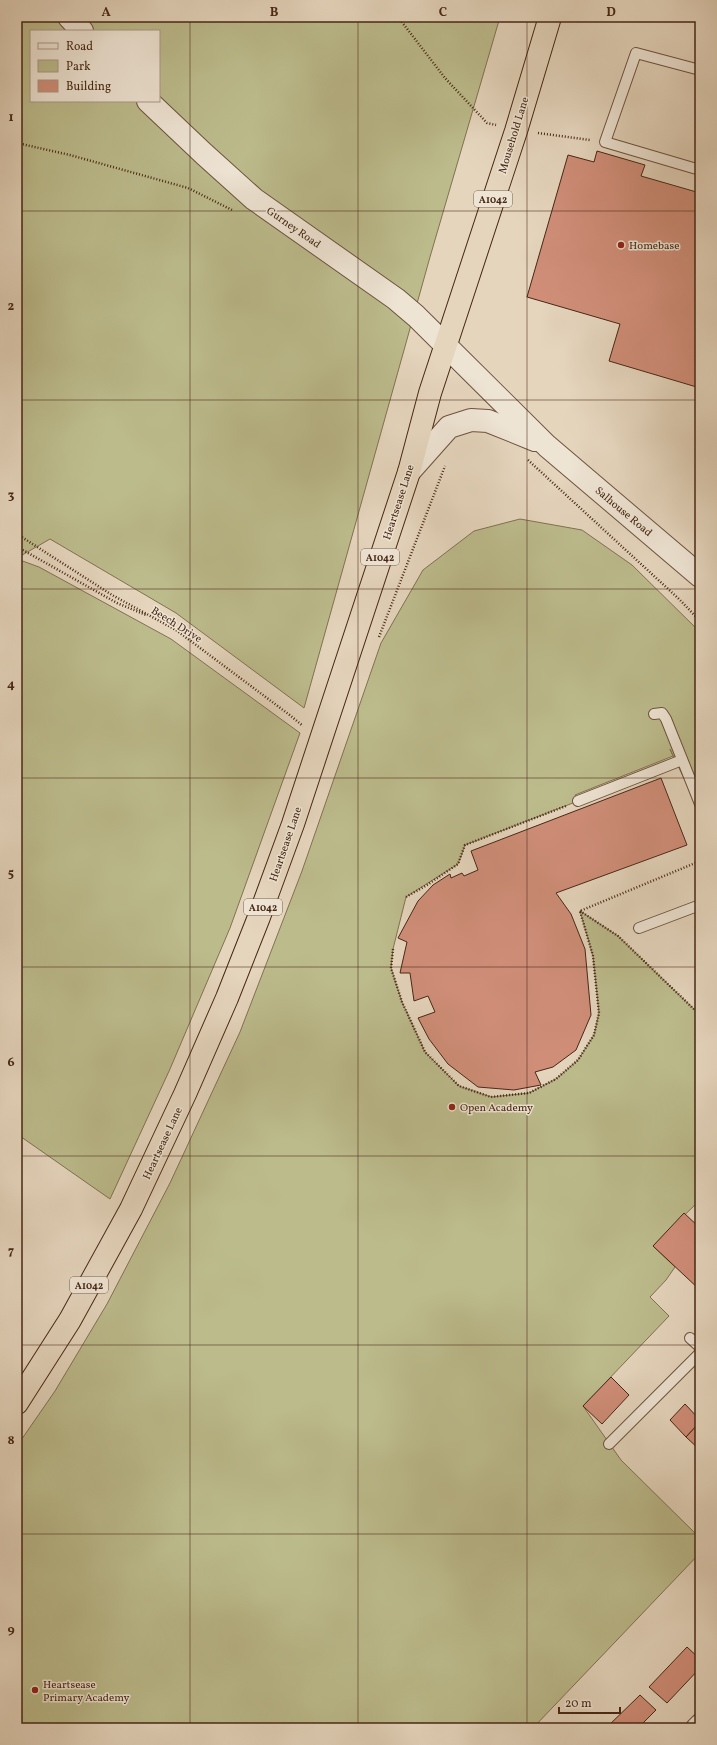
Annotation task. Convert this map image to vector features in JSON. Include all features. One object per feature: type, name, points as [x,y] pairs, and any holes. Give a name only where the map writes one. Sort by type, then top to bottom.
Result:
[{"type":"highway","name":"Mousehold Lane","points":[[446,344],[516,130],[550,17]]},
{"type":"highway","name":"Heartsease Lane","points":[[17,1403],[70,1320],[131,1209],[185,1094],[227,998],[259,918],[293,824],[319,741],[409,472],[430,393],[446,344]]},
{"type":"street","points":[[69,17],[81,30]]},
{"type":"street","name":"Gurney Road","points":[[149,102],[254,199],[396,300],[416,316],[446,344]]},
{"type":"street","name":"Salhouse Road","points":[[446,344],[547,446],[700,576]]},
{"type":"street","name":"Salhouse Road","points":[[409,472],[449,427],[471,420],[488,420],[547,446]]},
{"type":"street","points":[[696,1728],[700,1724]]},
{"type":"lane","points":[[700,70],[636,52],[605,142],[700,170]]},
{"type":"lane","points":[[654,714],[662,713],[666,719],[700,804]]},
{"type":"lane","points":[[578,801],[682,760]]},
{"type":"lane","points":[[639,928],[700,905]]},
{"type":"lane","points":[[690,1338],[700,1347]]},
{"type":"lane","points":[[609,1444],[700,1353]]},
{"type":"path","points":[[398,17],[445,78],[487,123],[516,130],[605,142]]},
{"type":"path","points":[[17,143],[70,155],[188,188],[238,213],[254,199]]},
{"type":"path","points":[[526,459],[679,599],[700,621]]},
{"type":"path","points":[[443,468],[447,462]]},
{"type":"path","name":"Beech Drive","points":[[17,534],[112,595],[182,634],[292,716],[319,741]]},
{"type":"path","points":[[17,549],[21,549],[117,603],[161,622]]},
{"type":"path","points":[[406,897],[458,864],[465,845],[578,801]]},
{"type":"path","points":[[580,911],[700,861]]},
{"type":"path","points":[[393,949],[391,968],[402,1002],[425,1052],[459,1086],[491,1096],[529,1093],[556,1079],[578,1060],[594,1035],[599,1013],[593,956],[580,911]]},
{"type":"path","points":[[580,911],[618,936],[700,1015]]},
{"type":"green space","points":[[17,17],[500,17],[430,257],[304,708],[176,613],[50,539],[17,558]]},
{"type":"green space","name":"Open Academy","points":[[520,519],[582,530],[632,565],[700,632],[700,812],[670,749],[673,756],[575,795],[578,801],[465,845],[458,864],[406,897],[393,949],[391,968],[402,1002],[425,1052],[459,1086],[491,1097],[529,1093],[556,1079],[578,1060],[594,1035],[599,1013],[593,956],[580,911],[618,936],[700,1015],[700,1200],[653,1246],[675,1267],[666,1280],[650,1297],[669,1316],[583,1406],[621,1460],[700,1538],[700,1553],[533,1728],[17,1728],[17,1446],[55,1391],[107,1304],[170,1183],[240,1032],[302,871],[381,643],[423,570],[474,531]]},
{"type":"green space","points":[[17,559],[39,567],[171,639],[300,733],[230,928],[170,1069],[110,1199],[17,1134]]},
{"type":"building","name":"Homebase","points":[[597,151],[645,165],[641,176],[700,193],[700,388],[609,361],[620,324],[527,297],[568,155],[594,162]]},
{"type":"building","points":[[661,778],[687,845],[556,893],[571,914],[585,949],[591,1015],[576,1050],[553,1067],[535,1072],[541,1085],[514,1090],[478,1087],[448,1064],[429,1039],[418,1018],[435,1012],[428,996],[414,1001],[410,973],[400,973],[407,942],[398,938],[418,901],[433,885],[450,874],[451,878],[462,873],[464,876],[478,870],[471,851]]},
{"type":"building","points":[[684,1213],[700,1228],[700,1290],[653,1246]]},
{"type":"building","points":[[611,1377],[629,1395],[602,1424],[583,1406]]},
{"type":"building","points":[[685,1404],[700,1420],[700,1422],[686,1437],[670,1420]]},
{"type":"building","points":[[700,1422],[700,1450],[686,1437]]},
{"type":"building","points":[[687,1647],[700,1659],[700,1668],[667,1703],[649,1687]]},
{"type":"building","points":[[640,1695],[656,1710],[638,1728],[606,1728]]},
{"type":"place","name":"Homebase","points":[[621,245]]},
{"type":"place","name":"Open Academy","points":[[452,1107]]},
{"type":"place","name":"Heartsease Primary Academy","points":[[35,1690]]}]
